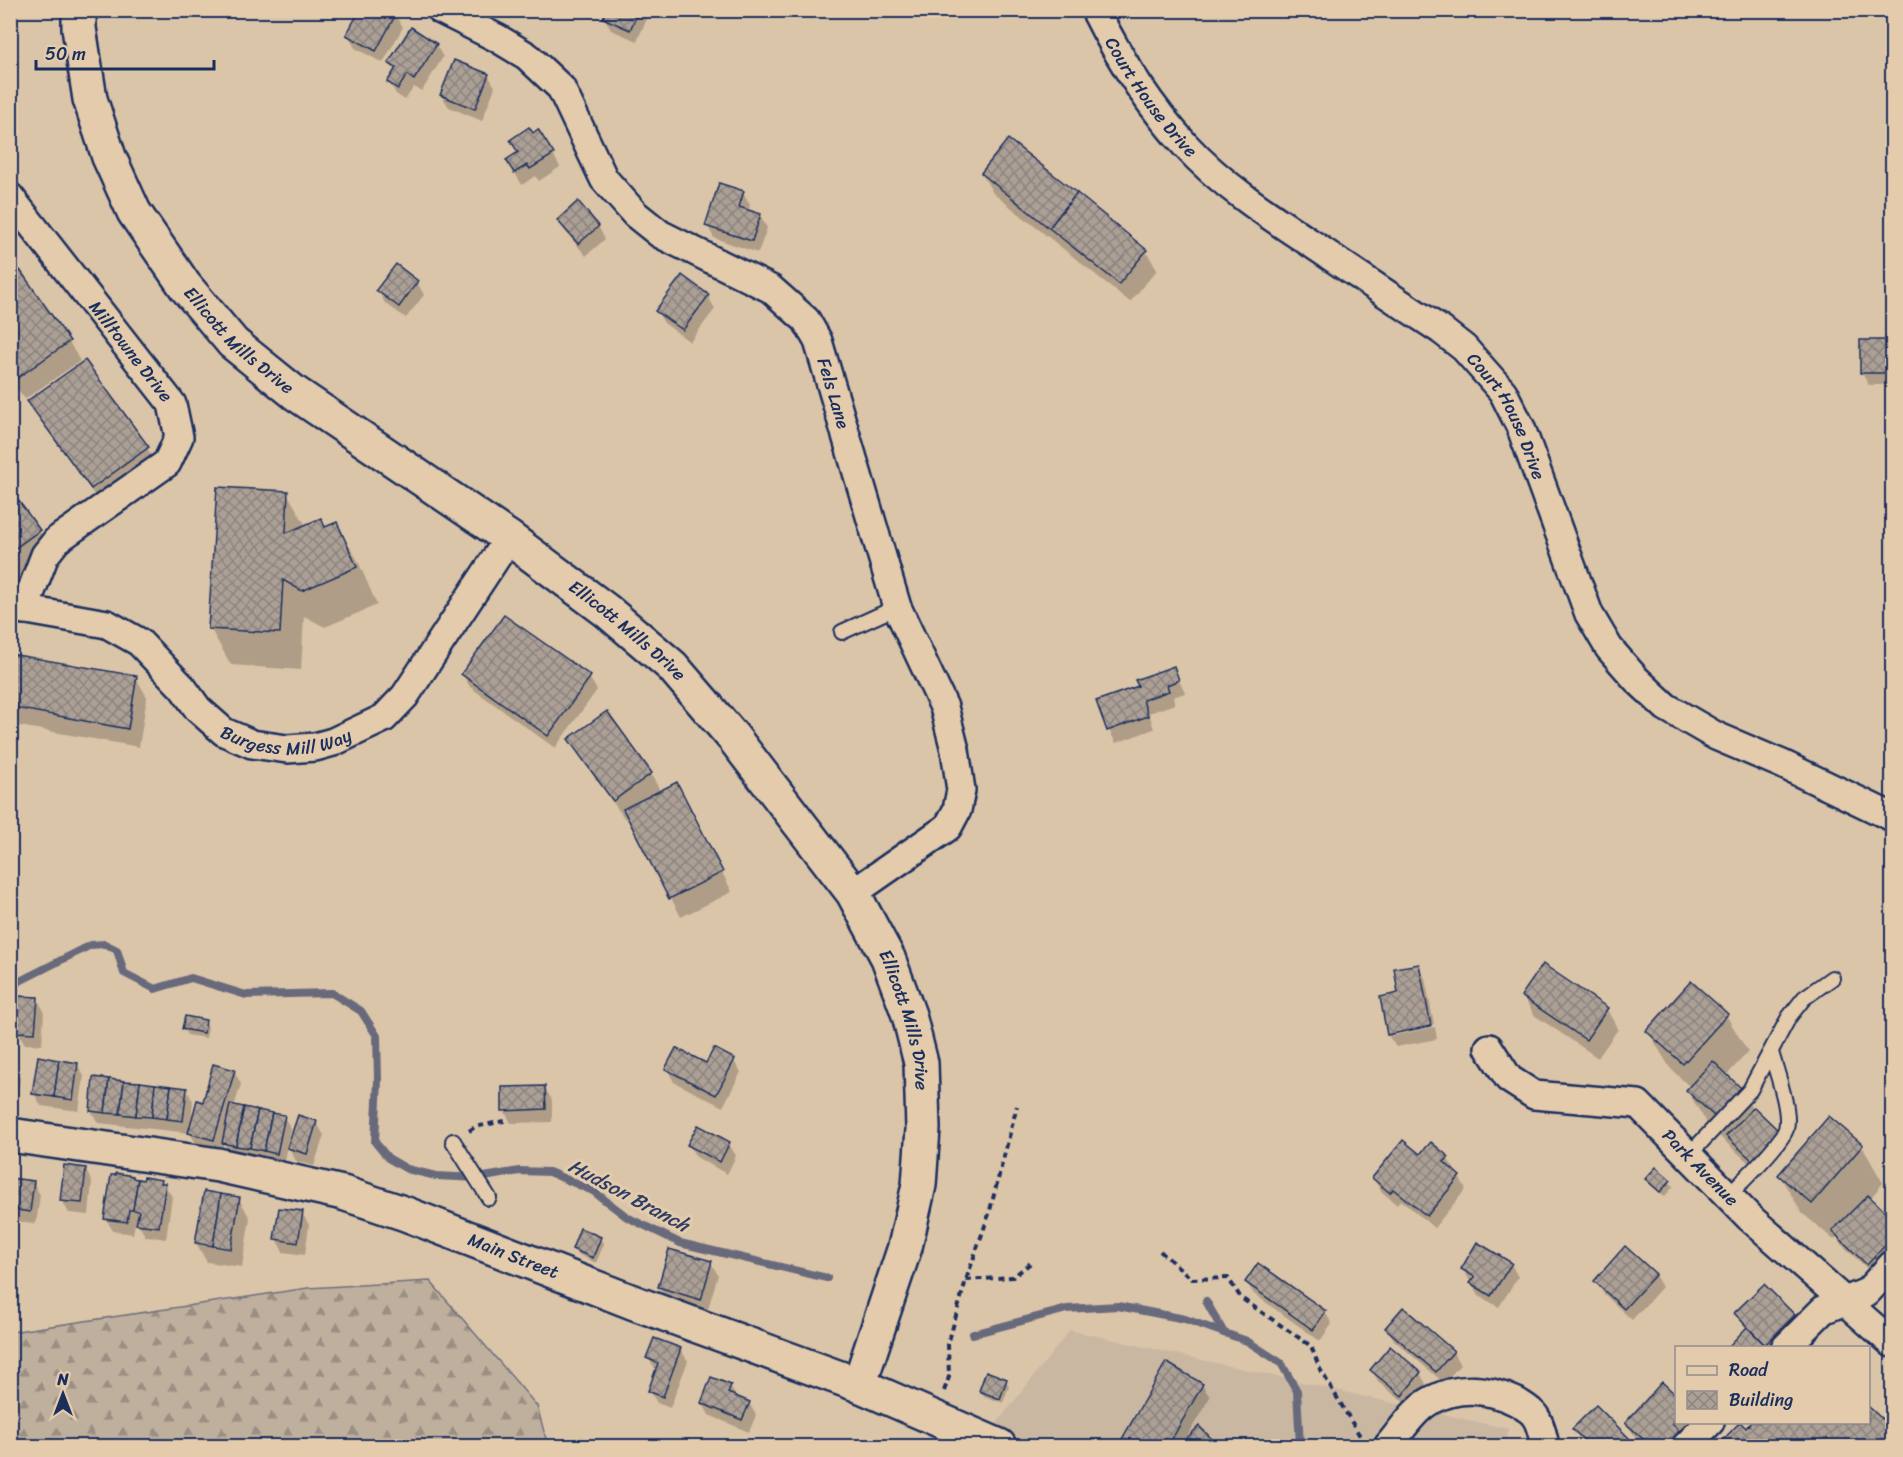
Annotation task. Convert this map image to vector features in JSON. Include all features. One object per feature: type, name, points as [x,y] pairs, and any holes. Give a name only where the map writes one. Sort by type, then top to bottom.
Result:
[{"type":"main road","name":"Ellicott Mills Drive","points":[[79,10],[79,28],[90,99],[109,157],[134,212],[185,286],[233,343],[295,393],[509,538],[607,611],[672,666],[733,737],[853,893],[888,958],[909,1015],[921,1063],[923,1129],[919,1185],[906,1247],[858,1385]]},
{"type":"main road","name":"Main Street","points":[[10,1135],[218,1165],[343,1193],[406,1214],[635,1303],[858,1385],[999,1446]]},
{"type":"street","name":"Fels Lane","points":[[441,10],[527,56],[561,88],[603,179],[635,214],[660,234],[771,289],[806,320],[818,341],[897,607],[944,707],[962,790],[957,810],[948,827],[853,893]]},
{"type":"street","name":"Court House Drive","points":[[1095,10],[1114,48],[1148,100],[1186,147],[1223,181],[1273,219],[1464,348],[1491,377],[1503,392],[1521,428],[1588,614],[1609,648],[1636,679],[1666,707],[1716,736],[1782,764],[1893,817]]},
{"type":"street","name":"Milltowne Drive","points":[[10,197],[172,404],[178,437],[167,463],[57,540],[45,555],[17,608]]},
{"type":"street","name":"Burgess Mill Way","points":[[17,608],[107,624],[139,642],[183,688],[198,709],[224,732],[252,744],[287,749],[315,747],[333,742],[384,718],[405,696],[509,538]]},
{"type":"street","name":"Park Avenue","points":[[1489,1048],[1509,1079],[1534,1095],[1638,1104],[1749,1217],[1893,1343]]},
{"type":"street","points":[[1786,1346],[1822,1310],[1867,1292],[1893,1265]]},
{"type":"street","points":[[1388,1446],[1415,1414],[1430,1401],[1448,1393],[1465,1390],[1486,1391],[1506,1397],[1525,1407],[1536,1416],[1545,1446]]},
{"type":"street","points":[[1686,1446],[1708,1424]]},
{"type":"lane","points":[[842,632],[897,607]]},
{"type":"lane","points":[[1689,1155],[1750,1090],[1789,1017],[1804,998],[1832,978]]},
{"type":"lane","points":[[1728,1195],[1757,1166],[1785,1130],[1784,1099],[1771,1052]]},
{"type":"lane","points":[[453,1141],[489,1198]]},
{"type":"path","points":[[942,1398],[949,1377],[948,1344],[966,1280],[989,1214],[1017,1106]]},
{"type":"path","points":[[453,1141],[475,1127],[509,1120]]},
{"type":"path","points":[[1160,1251],[1192,1279],[1228,1278],[1241,1298],[1311,1346],[1320,1369],[1367,1446]]},
{"type":"path","points":[[966,1280],[1013,1277],[1034,1261]]},
{"type":"shaded area","points":[[1070,1330],[1508,1429],[1507,1446],[979,1446]]},
{"type":"green space","points":[[430,1281],[537,1406],[548,1446],[11,1446],[11,1332],[308,1288]]},
{"type":"building","points":[[360,10],[391,10],[396,14],[376,51],[346,35]]},
{"type":"building","points":[[606,10],[639,10],[630,30],[603,18]]},
{"type":"building","points":[[411,27],[437,44],[414,80],[407,75],[398,89],[387,82],[396,68],[388,63]]},
{"type":"building","points":[[454,60],[489,74],[475,109],[440,95]]},
{"type":"building","points":[[529,127],[533,133],[538,129],[554,154],[530,169],[527,165],[514,173],[506,160],[518,152],[510,140]]},
{"type":"building","points":[[1008,139],[1077,193],[1049,228],[981,173]]},
{"type":"building","points":[[719,183],[744,191],[739,207],[761,214],[752,241],[705,226]]},
{"type":"building","points":[[1077,193],[1147,250],[1119,284],[1049,228]]},
{"type":"building","points":[[578,201],[599,226],[578,244],[557,220]]},
{"type":"building","points":[[396,264],[418,281],[399,307],[376,290]]},
{"type":"building","points":[[20,270],[70,341],[13,381],[10,378],[10,277]]},
{"type":"building","points":[[682,275],[709,295],[683,330],[655,311]]},
{"type":"building","points":[[1860,340],[1892,340],[1892,373],[1860,373]]},
{"type":"building","points":[[85,360],[149,447],[91,489],[27,401]]},
{"type":"building","points":[[217,487],[288,491],[286,533],[321,518],[325,527],[337,522],[357,567],[302,591],[283,580],[280,633],[208,629]]},
{"type":"building","points":[[10,489],[40,530],[10,552]]},
{"type":"building","points":[[504,615],[591,676],[548,736],[461,674]]},
{"type":"building","points":[[11,654],[137,676],[128,729],[10,707]]},
{"type":"building","points":[[1174,666],[1179,680],[1167,685],[1169,691],[1143,700],[1148,716],[1107,731],[1096,701],[1138,686],[1135,680]]},
{"type":"building","points":[[607,711],[652,773],[613,801],[568,739]]},
{"type":"building","points":[[677,782],[723,872],[669,899],[623,809]]},
{"type":"building","points":[[1419,964],[1431,1026],[1387,1035],[1380,997],[1398,993],[1394,968]]},
{"type":"building","points":[[1543,964],[1608,1008],[1586,1040],[1521,996]]},
{"type":"building","points":[[1691,981],[1728,1014],[1683,1064],[1646,1031]]},
{"type":"building","points":[[18,996],[38,997],[35,1033],[16,1032]]},
{"type":"building","points":[[185,1016],[206,1020],[204,1033],[182,1029]]},
{"type":"building","points":[[676,1048],[706,1063],[714,1048],[735,1059],[716,1095],[665,1069]]},
{"type":"building","points":[[38,1056],[59,1060],[54,1097],[32,1094]]},
{"type":"building","points":[[59,1060],[78,1063],[73,1100],[54,1097]]},
{"type":"building","points":[[1713,1061],[1742,1089],[1715,1117],[1686,1090]]},
{"type":"building","points":[[10,1064],[14,1064],[10,1093]]},
{"type":"building","points":[[213,1064],[235,1070],[214,1140],[188,1133],[197,1100],[203,1102]]},
{"type":"building","points":[[93,1077],[109,1079],[105,1113],[90,1111]]},
{"type":"building","points":[[109,1079],[124,1081],[120,1114],[105,1113]]},
{"type":"building","points":[[124,1081],[140,1082],[136,1116],[120,1114]]},
{"type":"building","points":[[140,1082],[155,1084],[152,1117],[136,1116]]},
{"type":"building","points":[[155,1084],[171,1086],[167,1119],[152,1117]]},
{"type":"building","points":[[171,1086],[187,1088],[183,1121],[167,1119]]},
{"type":"building","points":[[545,1086],[546,1109],[502,1111],[502,1087]]},
{"type":"building","points":[[230,1104],[244,1107],[236,1146],[222,1143]]},
{"type":"building","points":[[244,1107],[258,1110],[250,1148],[236,1146]]},
{"type":"building","points":[[1754,1107],[1781,1133],[1753,1161],[1726,1136]]},
{"type":"building","points":[[258,1110],[272,1113],[264,1151],[250,1148]]},
{"type":"building","points":[[272,1113],[285,1115],[277,1154],[264,1151]]},
{"type":"building","points":[[298,1115],[317,1121],[307,1154],[287,1148]]},
{"type":"building","points":[[1829,1116],[1863,1145],[1812,1204],[1778,1175]]},
{"type":"building","points":[[698,1125],[730,1142],[720,1162],[687,1145]]},
{"type":"building","points":[[1403,1140],[1420,1154],[1431,1142],[1449,1157],[1444,1162],[1460,1176],[1427,1216],[1393,1189],[1390,1193],[1372,1178]]},
{"type":"building","points":[[64,1165],[86,1168],[82,1203],[60,1201]]},
{"type":"building","points":[[1656,1167],[1671,1180],[1660,1192],[1645,1179]]},
{"type":"building","points":[[116,1173],[138,1179],[133,1210],[129,1210],[127,1222],[104,1219],[111,1175],[116,1175]]},
{"type":"building","points":[[144,1177],[162,1180],[161,1183],[166,1183],[159,1227],[136,1224],[139,1211],[133,1210],[138,1179],[143,1180]]},
{"type":"building","points":[[10,1178],[34,1181],[30,1212],[10,1209]]},
{"type":"building","points":[[204,1191],[221,1194],[213,1246],[195,1243]]},
{"type":"building","points":[[221,1194],[240,1197],[231,1249],[213,1246]]},
{"type":"building","points":[[1868,1195],[1892,1218],[1892,1238],[1867,1265],[1832,1231]]},
{"type":"building","points":[[279,1208],[303,1211],[298,1243],[274,1239]]},
{"type":"building","points":[[580,1228],[601,1237],[593,1258],[572,1249]]},
{"type":"building","points":[[1477,1242],[1512,1263],[1491,1296],[1470,1283],[1475,1277],[1461,1269]]},
{"type":"building","points":[[1625,1246],[1656,1274],[1624,1309],[1594,1281]]},
{"type":"building","points":[[669,1249],[712,1261],[701,1300],[658,1287]]},
{"type":"building","points":[[1258,1263],[1326,1311],[1313,1330],[1245,1282]]},
{"type":"building","points":[[1764,1284],[1795,1315],[1765,1345],[1734,1313]]},
{"type":"building","points":[[1403,1307],[1454,1351],[1436,1372],[1385,1328]]},
{"type":"building","points":[[1747,1327],[1765,1345],[1764,1346],[1729,1346]]},
{"type":"building","points":[[654,1338],[681,1348],[663,1397],[648,1391],[658,1363],[646,1358]]},
{"type":"building","points":[[1390,1346],[1421,1372],[1402,1396],[1370,1370]]},
{"type":"building","points":[[1166,1362],[1203,1384],[1168,1446],[1118,1446]]},
{"type":"building","points":[[986,1371],[1007,1379],[1000,1399],[979,1391]]},
{"type":"building","points":[[711,1377],[731,1385],[728,1393],[750,1402],[742,1420],[701,1403]]},
{"type":"building","points":[[1662,1382],[1675,1394],[1675,1420],[1672,1424],[1682,1433],[1669,1446],[1651,1446],[1625,1423]]},
{"type":"building","points":[[1596,1405],[1631,1440],[1625,1446],[1590,1446],[1572,1429]]},
{"type":"building","points":[[1870,1408],[1892,1428],[1892,1446],[1717,1446],[1738,1424],[1746,1428],[1749,1424],[1870,1424]]},
{"type":"building","points":[[1199,1426],[1217,1444],[1215,1446],[1179,1446]]},
{"type":"waterway","name":"Hudson Branch","points":[[10,986],[91,945],[105,944],[117,950],[124,973],[155,989],[191,978],[246,995],[332,993],[361,1011],[377,1036],[378,1080],[375,1142],[388,1158],[407,1169],[436,1176],[478,1178],[519,1171],[549,1172],[593,1191],[627,1217],[680,1243],[827,1278]]},
{"type":"waterway","points":[[1206,1301],[1224,1333]]},
{"type":"waterway","name":"Hudson Branch","points":[[973,1334],[1067,1309],[1118,1306],[1185,1319],[1247,1341],[1281,1363],[1297,1391],[1300,1446]]}]
